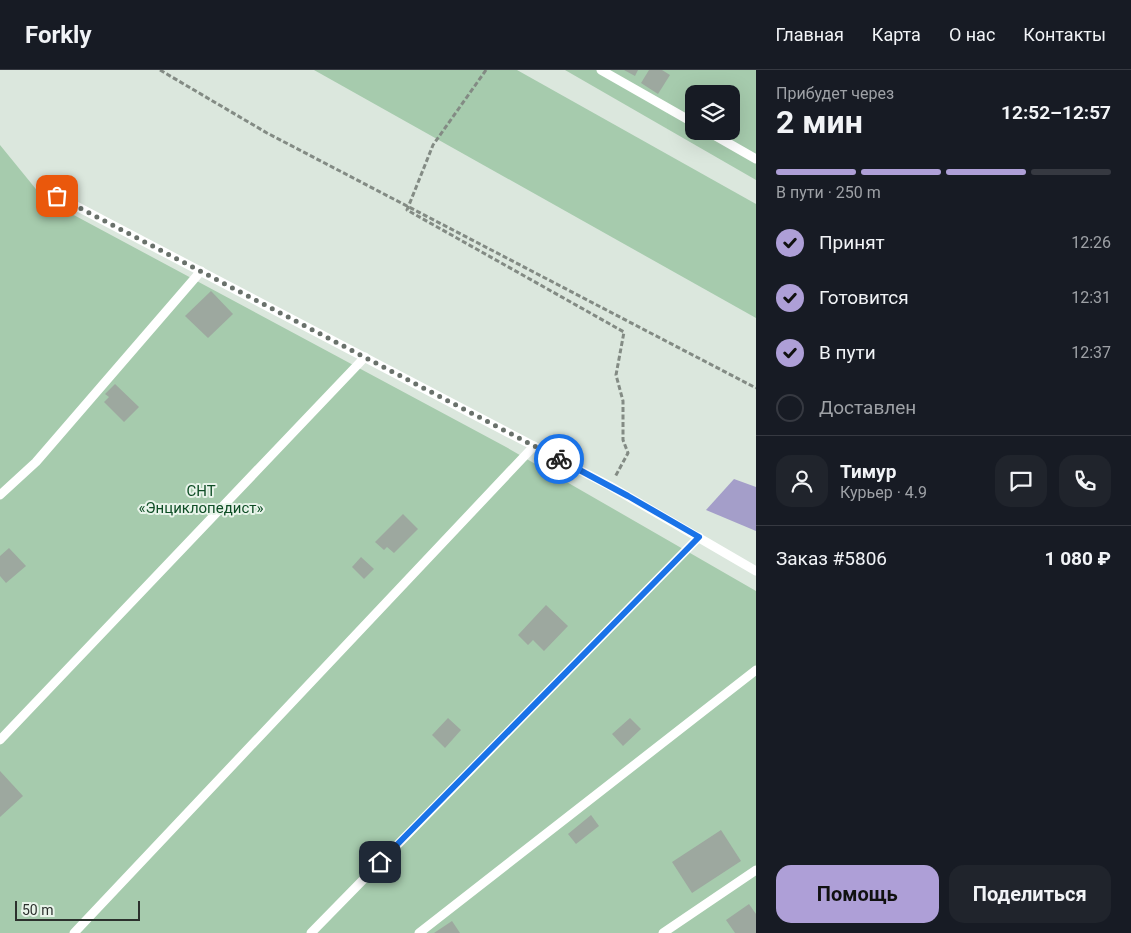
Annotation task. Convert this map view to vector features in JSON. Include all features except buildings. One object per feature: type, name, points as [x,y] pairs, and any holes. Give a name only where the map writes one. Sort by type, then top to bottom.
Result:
[{"type":"lane","points":[[601,70],[685,118]]},
{"type":"lane","points":[[723,140],[756,159]]},
{"type":"lane","points":[[57,196],[610,486],[756,571]]},
{"type":"lane","points":[[0,495],[36,462],[202,271]]},
{"type":"lane","points":[[0,740],[365,357]]},
{"type":"lane","points":[[74,933],[534,446]]},
{"type":"lane","points":[[311,933],[699,537]]},
{"type":"lane","points":[[419,933],[756,670]]},
{"type":"lane","points":[[663,933],[756,870]]},
{"type":"path","points":[[160,70],[267,133],[756,388]]},
{"type":"path","points":[[486,70],[432,145],[407,210],[624,332],[616,375],[623,400],[623,440],[628,453],[610,486]]},
{"type":"green space","points":[[314,70],[517,70],[756,204],[756,318]]},
{"type":"green space","points":[[565,70],[756,70],[756,180],[687,140],[740,140],[740,85],[685,85],[685,139]]},
{"type":"green space","name":"СНТ «Энциклопедист»","points":[[0,145],[44,199],[506,447],[756,591],[756,933],[0,933]]},
{"type":"shaded area","points":[[734,479],[756,487],[756,531],[706,510]]},
{"type":"way so far","points":[[57,196],[559,459]]},
{"type":"route","points":[[380,862],[699,537],[559,459]]}]
